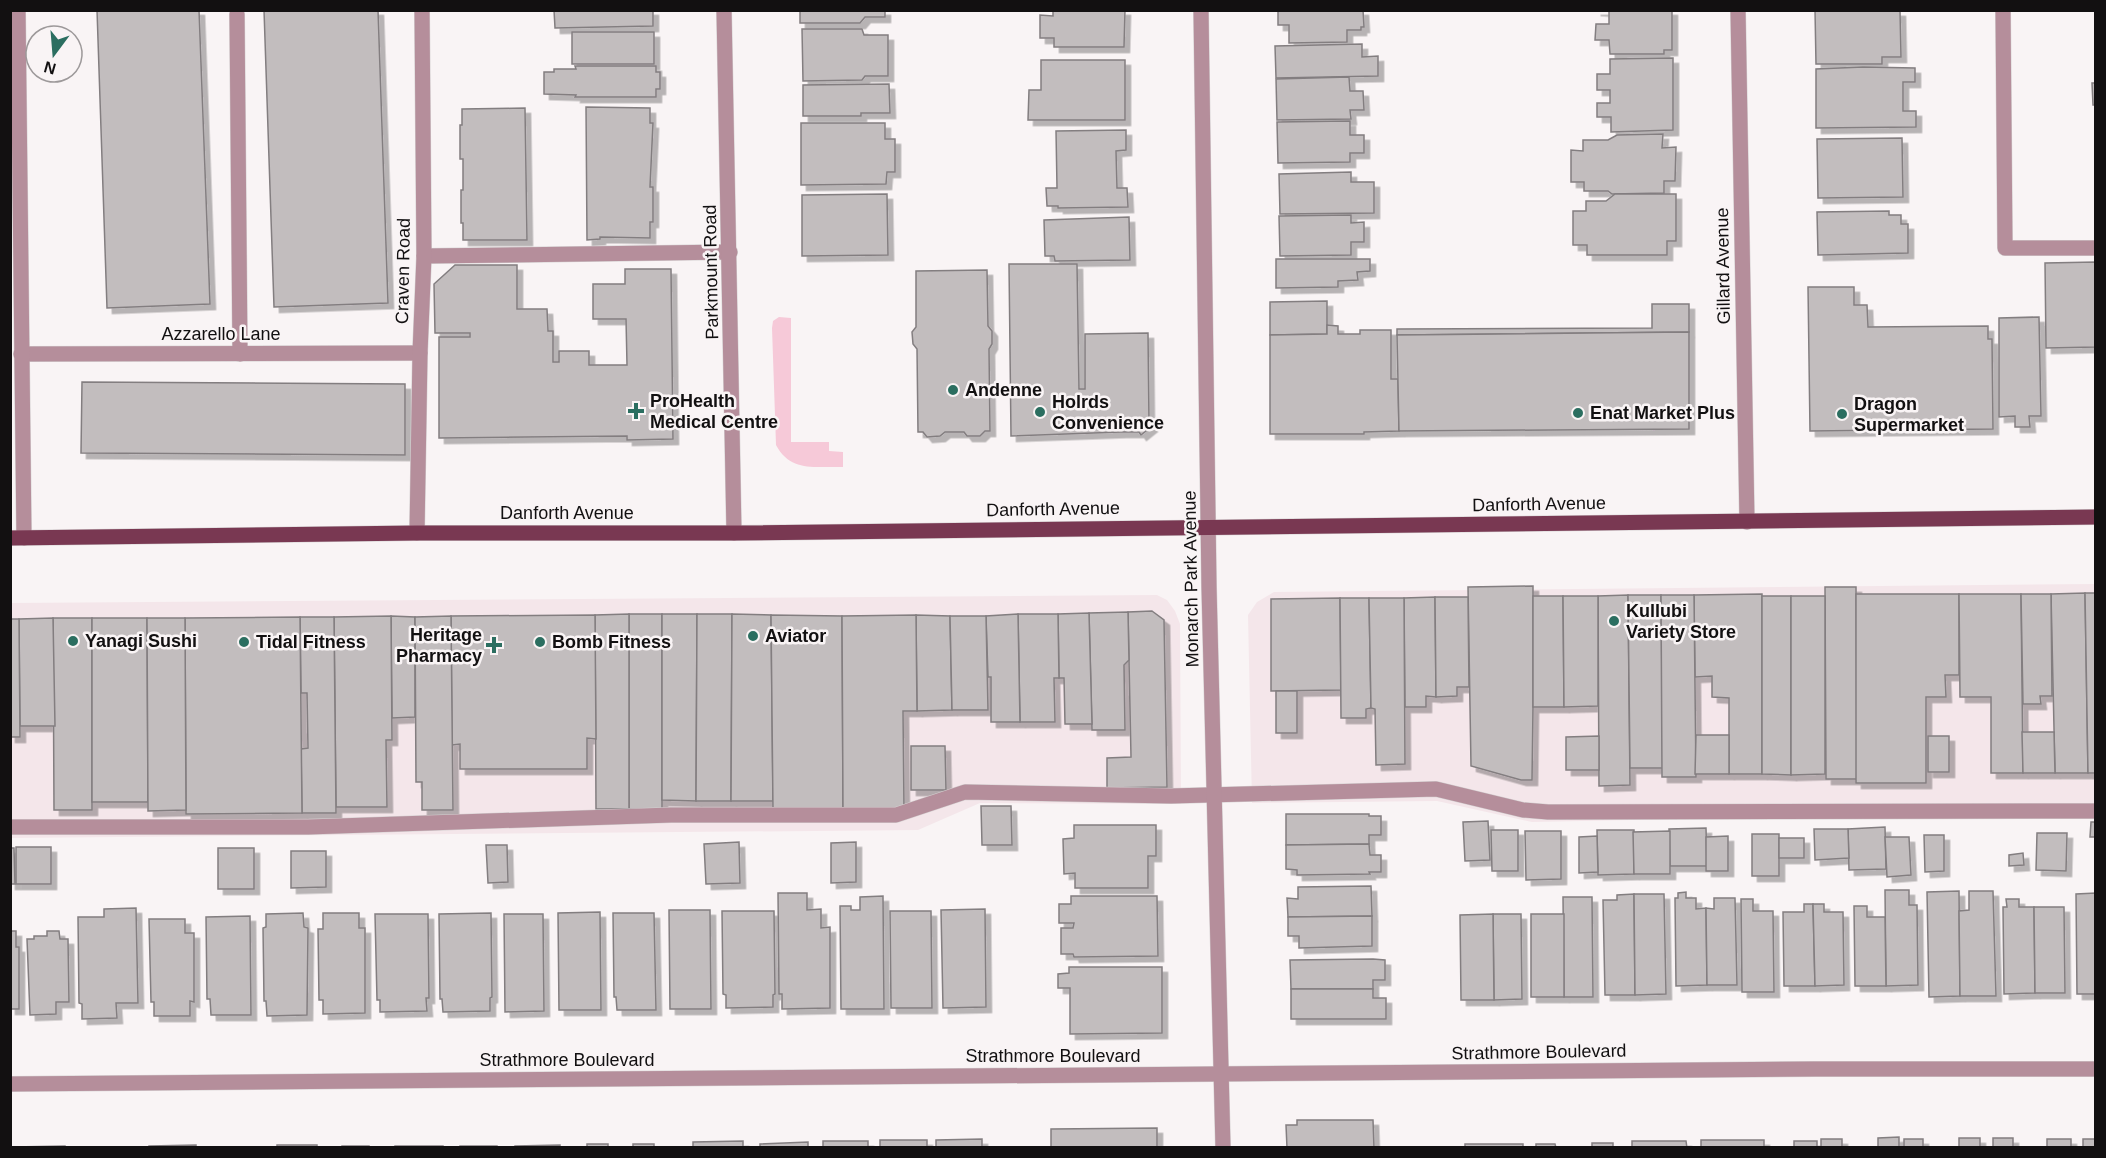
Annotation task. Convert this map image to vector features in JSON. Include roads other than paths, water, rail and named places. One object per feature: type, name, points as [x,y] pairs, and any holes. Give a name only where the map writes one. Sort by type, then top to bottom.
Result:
[{"type":"main road","name":"Danforth Avenue","points":[[17,538],[417,533],[734,533],[2096,517]]},
{"type":"street","points":[[17,538],[21,354],[15,205],[18,10]]},
{"type":"street","name":"Craven Road","points":[[417,533],[424,256],[422,10]]},
{"type":"street","name":"Parkmount Road","points":[[724,10],[734,533]]},
{"type":"street","name":"Monarch Park Avenue","points":[[1201,10],[1210,527],[1209,587],[1223,1075],[1223,1148]]},
{"type":"street","name":"Gillard Avenue","points":[[1738,10],[1747,522]]},
{"type":"street","points":[[2003,10],[2005,248],[2096,248]]},
{"type":"street","points":[[237,14],[240,354]]},
{"type":"street","points":[[424,256],[730,252]]},
{"type":"street","name":"Azzarello Lane","points":[[21,354],[420,353]]},
{"type":"street","points":[[10,827],[308,827],[670,815],[896,814],[965,792],[1171,796],[1436,789],[1523,810],[1548,812],[2096,811]]},
{"type":"street","name":"Strathmore Boulevard","points":[[10,1084],[1815,1069],[2096,1069]]},
{"type":"place","name":"Andenne","points":[[953,390]]},
{"type":"place","name":"ProHealth Medical Centre","points":[[636,411]]},
{"type":"place","name":"Holrds Convenience","points":[[1040,412]]},
{"type":"place","name":"Enat Market Plus","points":[[1578,413]]},
{"type":"place","name":"Dragon Supermarket","points":[[1842,414]]},
{"type":"place","name":"Kullubi Variety Store","points":[[1614,621]]},
{"type":"place","name":"Aviator","points":[[753,636]]},
{"type":"place","name":"Yanagi Sushi","points":[[73,641]]},
{"type":"place","name":"Tidal Fitness","points":[[244,642]]},
{"type":"place","name":"Bomb Fitness","points":[[540,642]]},
{"type":"place","name":"Heritage Pharmacy","points":[[494,645]]}]
